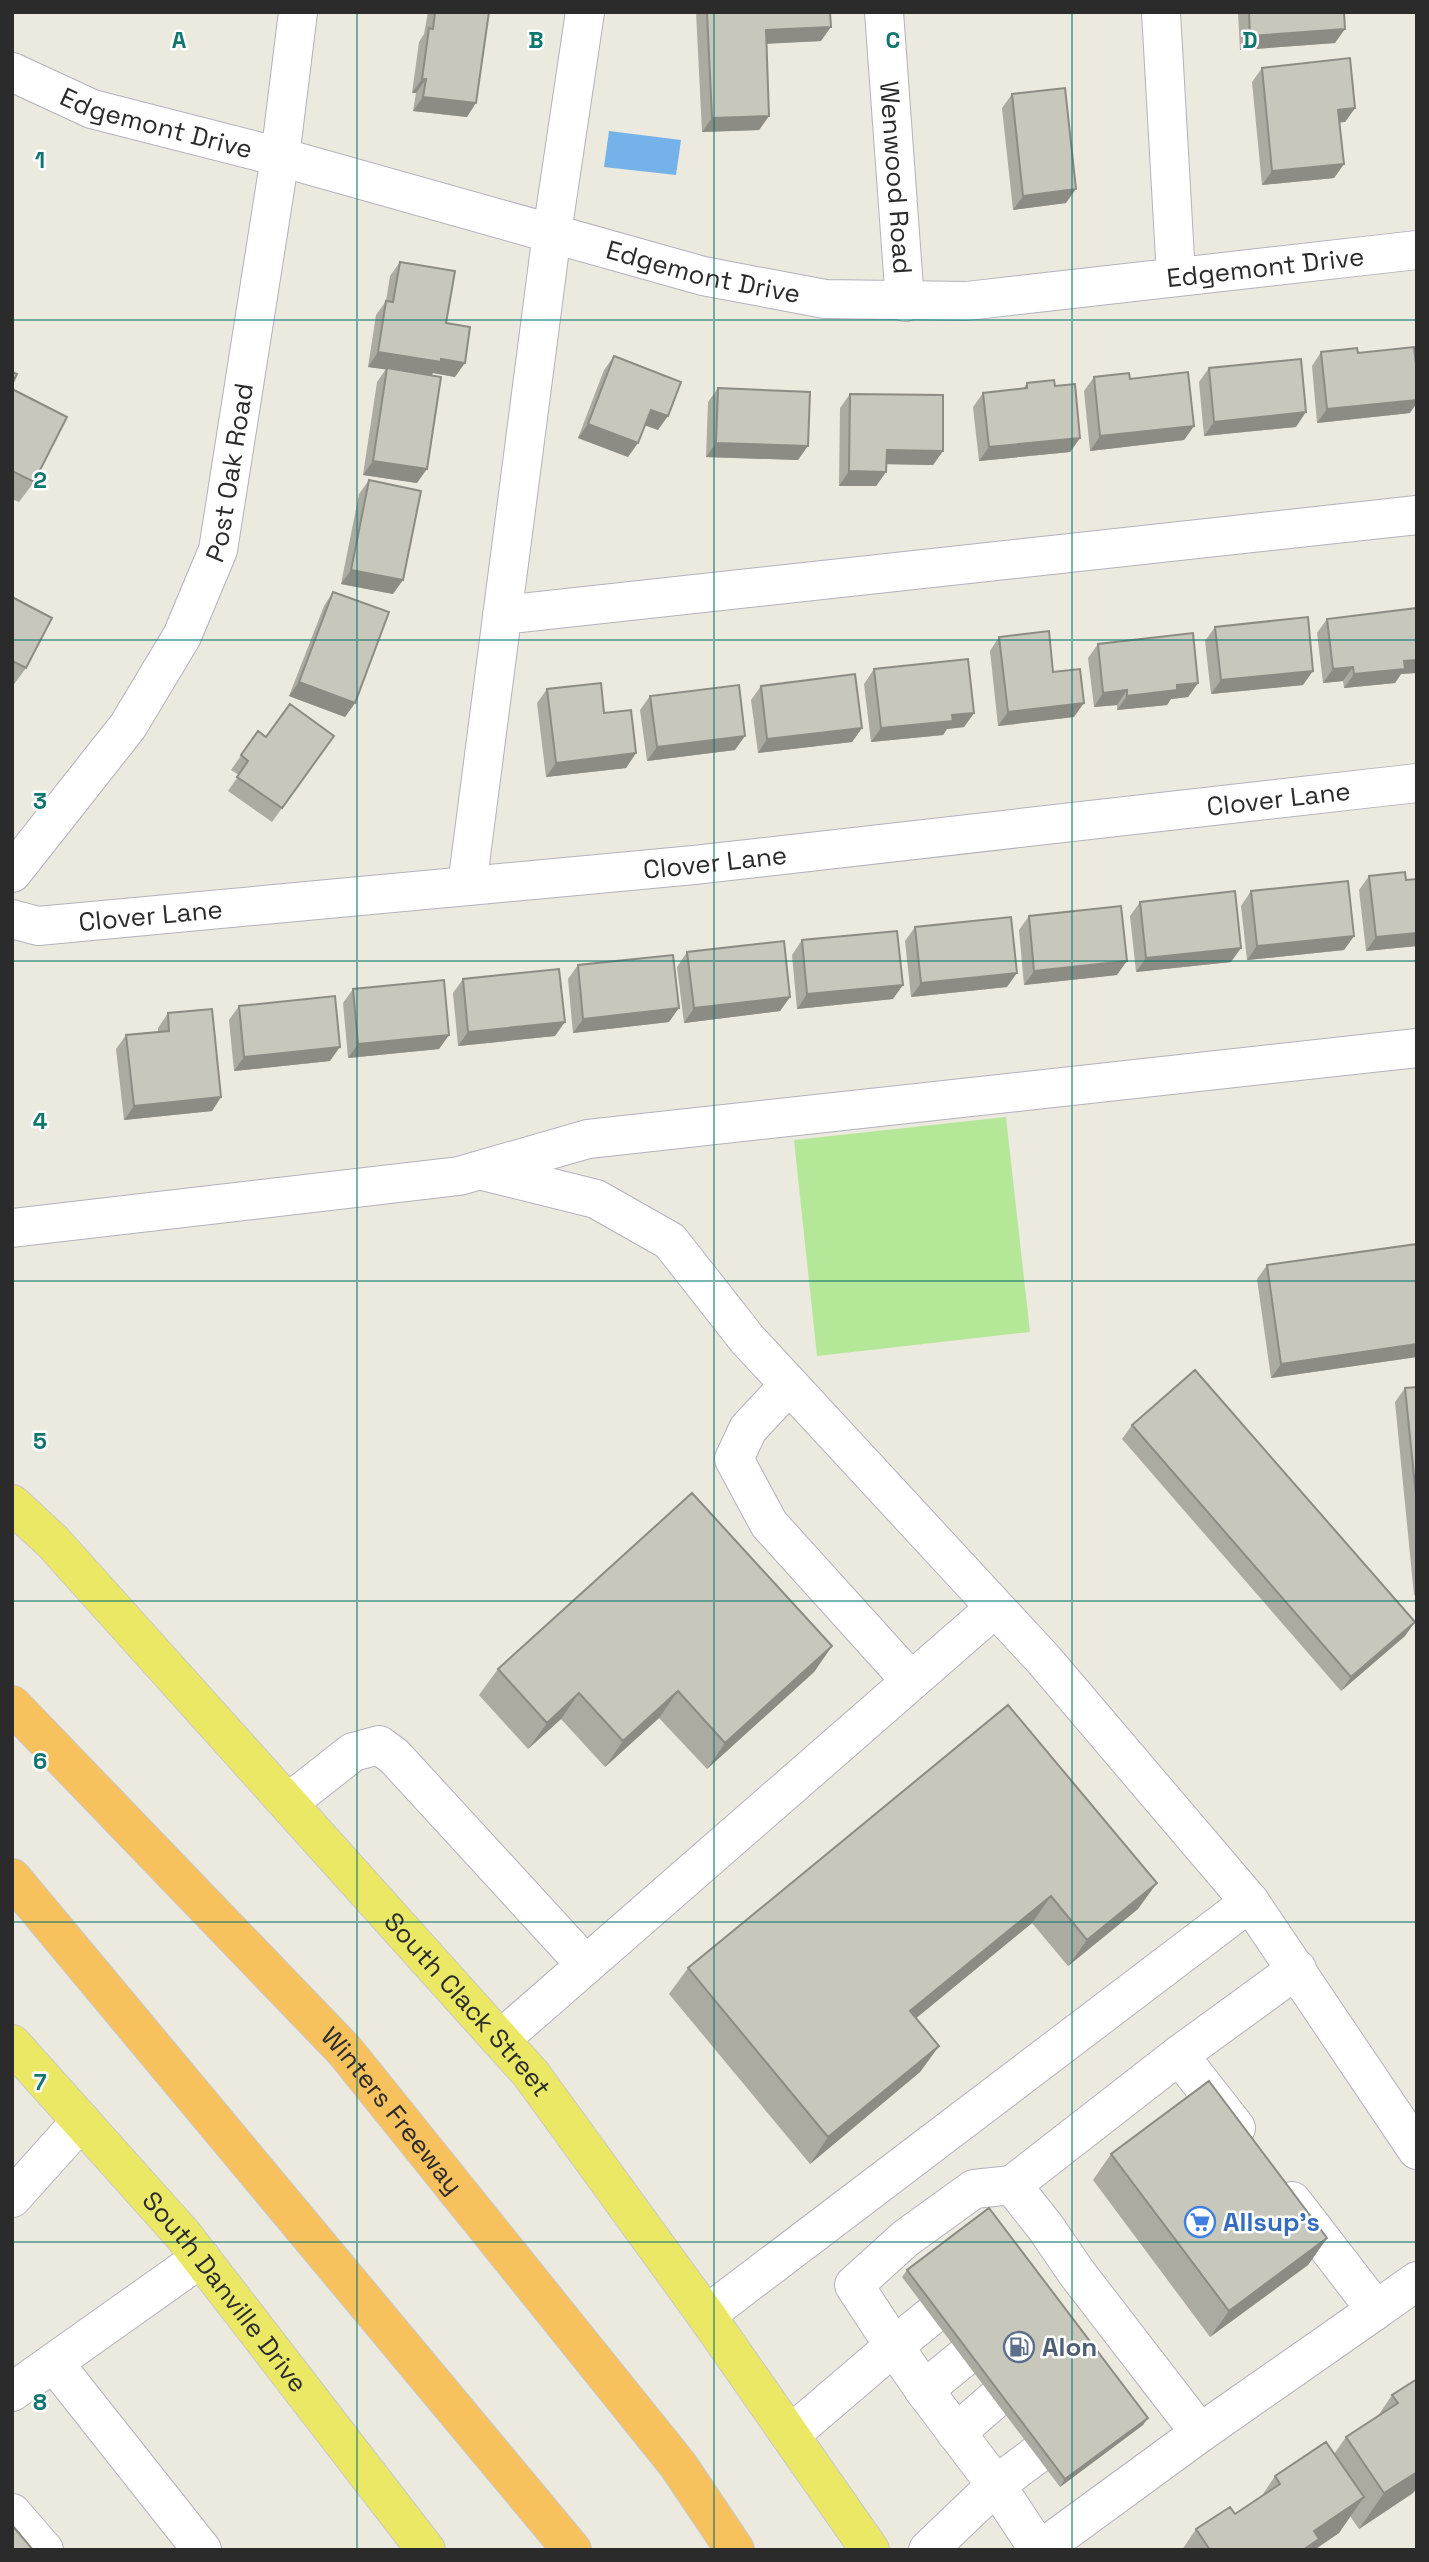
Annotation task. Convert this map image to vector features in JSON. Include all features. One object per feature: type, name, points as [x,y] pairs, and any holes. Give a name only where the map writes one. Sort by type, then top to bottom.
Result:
[{"type":"highway","name":"Winters Freeway","points":[[12,1705],[345,2051],[678,2465],[735,2550]]},
{"type":"highway","points":[[12,1878],[572,2550]]},
{"type":"main road","name":"South Clack Street","points":[[12,1504],[53,1542],[531,2074],[706,2315],[870,2550]]},
{"type":"main road","name":"South Danville Drive","points":[[12,2044],[183,2235],[426,2550]]},
{"type":"street","name":"Post Oak Road","points":[[12,873],[128,726],[182,636],[218,550],[280,157],[298,12]]},
{"type":"street","points":[[467,886],[552,233],[585,12]]},
{"type":"street","name":"Wenwood Road","points":[[884,12],[905,302]]},
{"type":"street","points":[[1161,12],[1176,276]]},
{"type":"street","name":"Edgemont Drive","points":[[12,72],[92,109],[280,157],[717,278],[825,299],[967,301],[1417,250]]},
{"type":"street","points":[[502,615],[1417,515]]},
{"type":"street","name":"Clover Lane","points":[[12,919],[38,926],[694,865],[1417,783]]},
{"type":"street","points":[[12,1228],[470,1173],[588,1139],[1417,1048]]},
{"type":"street","points":[[470,1173],[596,1199],[670,1241],[747,1339],[1044,1660],[1250,1902],[1417,2150]]},
{"type":"street","points":[[789,1385],[748,1429],[734,1459],[769,1524],[911,1681]]},
{"type":"street","points":[[501,2039],[995,1608]]},
{"type":"street","points":[[288,1803],[353,1752],[379,1745],[394,1756],[586,1965]]},
{"type":"street","points":[[706,2315],[1250,1902]]},
{"type":"street","points":[[1297,1969],[1179,2055],[1012,2185],[974,2189],[906,2238],[854,2285],[924,2389],[996,2485],[1039,2550],[1417,2281]]},
{"type":"street","points":[[1179,2055],[1376,2310]]},
{"type":"street","points":[[12,2198],[81,2121]]},
{"type":"street","points":[[1012,2185],[1035,2236],[1076,2272],[1200,2433]]},
{"type":"street","points":[[865,2196],[906,2238]]},
{"type":"street","points":[[12,2392],[201,2258]]},
{"type":"street","points":[[1045,2296],[1076,2272]]},
{"type":"street","points":[[1076,2337],[1107,2312]]},
{"type":"street","points":[[790,2435],[931,2316]]},
{"type":"street","points":[[924,2389],[963,2358]]},
{"type":"street","points":[[54,2362],[202,2550]]},
{"type":"street","points":[[1117,2391],[1148,2365]]},
{"type":"street","points":[[956,2433],[994,2400]]},
{"type":"street","points":[[928,2550],[996,2485],[1037,2455]]},
{"type":"street","points":[[12,2513],[44,2550]]},
{"type":"green space","points":[[1006,1117],[1030,1332],[817,1356],[794,1140]]},
{"type":"water","points":[[609,131],[681,140],[676,175],[604,167]]},
{"type":"building","points":[[435,12],[489,12],[476,103],[423,97],[426,79],[422,79],[429,28],[433,29]]},
{"type":"building","points":[[707,12],[830,12],[831,27],[766,30],[769,116],[712,118]]},
{"type":"building","points":[[1249,12],[1344,12],[1345,29],[1250,36]]},
{"type":"building","points":[[1350,58],[1355,108],[1338,110],[1344,164],[1272,171],[1262,68]]},
{"type":"building","points":[[1065,88],[1076,189],[1023,196],[1012,94]]},
{"type":"building","points":[[400,262],[455,271],[446,323],[470,327],[465,363],[378,352],[386,301],[393,302]]},
{"type":"building","points":[[1414,347],[1417,400],[1327,409],[1321,352],[1357,348],[1358,353]]},
{"type":"building","points":[[614,356],[681,382],[668,416],[651,410],[638,443],[588,424]]},
{"type":"building","points":[[1301,359],[1306,412],[1214,422],[1209,368]]},
{"type":"building","points":[[387,368],[441,377],[427,469],[373,461]]},
{"type":"building","points":[[1188,372],[1194,426],[1100,436],[1094,377],[1129,373],[1130,379]]},
{"type":"building","points":[[1054,380],[1055,386],[1075,384],[1080,438],[989,447],[983,393],[1027,388],[1027,383]]},
{"type":"building","points":[[718,388],[810,392],[808,446],[716,443]]},
{"type":"building","points":[[12,389],[67,417],[34,482],[12,471]]},
{"type":"building","points":[[850,394],[943,395],[943,451],[887,450],[886,472],[849,471]]},
{"type":"building","points":[[369,480],[421,491],[403,580],[351,570]]},
{"type":"building","points":[[333,592],[389,612],[355,703],[299,682]]},
{"type":"building","points":[[12,597],[52,618],[26,668],[12,661]]},
{"type":"building","points":[[1417,608],[1417,660],[1404,661],[1405,669],[1354,674],[1353,667],[1333,669],[1327,619]]},
{"type":"building","points":[[1308,617],[1313,671],[1221,680],[1215,627]]},
{"type":"building","points":[[1049,631],[1053,672],[1080,669],[1084,703],[1008,712],[999,637]]},
{"type":"building","points":[[1193,633],[1198,683],[1177,685],[1177,690],[1127,696],[1127,690],[1103,693],[1098,644]]},
{"type":"building","points":[[968,659],[974,713],[952,715],[953,721],[881,728],[874,669]]},
{"type":"building","points":[[855,674],[862,728],[767,739],[761,686]]},
{"type":"building","points":[[601,683],[604,713],[631,710],[636,753],[556,763],[547,689]]},
{"type":"building","points":[[739,685],[745,736],[657,747],[650,696]]},
{"type":"building","points":[[290,704],[334,736],[282,808],[237,777],[248,761],[241,755],[258,731],[266,737]]},
{"type":"building","points":[[1405,872],[1406,880],[1417,879],[1417,933],[1376,937],[1369,876]]},
{"type":"building","points":[[1348,881],[1354,936],[1257,946],[1251,891]]},
{"type":"building","points":[[1235,891],[1241,948],[1146,958],[1140,902]]},
{"type":"building","points":[[1121,906],[1127,961],[1034,971],[1029,916]]},
{"type":"building","points":[[1011,917],[1017,973],[921,983],[915,927]]},
{"type":"building","points":[[897,931],[903,985],[807,994],[802,940]]},
{"type":"building","points":[[784,941],[790,997],[694,1008],[687,952]]},
{"type":"building","points":[[673,955],[679,1008],[583,1019],[578,965]]},
{"type":"building","points":[[559,969],[565,1022],[468,1032],[463,979]]},
{"type":"building","points":[[444,980],[449,1035],[358,1044],[353,989]]},
{"type":"building","points":[[335,996],[340,1047],[244,1057],[239,1006]]},
{"type":"building","points":[[212,1009],[221,1097],[134,1106],[126,1035],[169,1031],[168,1013]]},
{"type":"building","points":[[1417,1244],[1417,1344],[1281,1364],[1267,1265]]},
{"type":"building","points":[[1195,1370],[1415,1622],[1351,1677],[1132,1425]]},
{"type":"building","points":[[1417,1387],[1417,1505],[1405,1388]]},
{"type":"building","points":[[692,1493],[832,1646],[725,1743],[678,1691],[623,1741],[579,1693],[547,1723],[498,1669]]},
{"type":"building","points":[[1008,1705],[1157,1883],[1087,1940],[1051,1896],[910,2011],[939,2046],[828,2137],[688,1968]]},
{"type":"building","name":"Allsup's","points":[[1209,2081],[1327,2238],[1229,2311],[1111,2154]]},
{"type":"building","name":"Alon","points":[[989,2208],[1148,2418],[1065,2479],[907,2270]]},
{"type":"building","points":[[1417,2379],[1417,2472],[1384,2493],[1346,2437],[1398,2403],[1392,2395]]},
{"type":"building","points":[[1326,2442],[1364,2497],[1314,2531],[1319,2539],[1303,2550],[1210,2550],[1196,2529],[1230,2507],[1235,2514],[1280,2484],[1275,2476]]},
{"type":"building","points":[[12,2525],[33,2550],[12,2550]]},
{"type":"place","name":"Allsup's","points":[[1200,2222]]},
{"type":"place","name":"Alon","points":[[1019,2347]]}]
